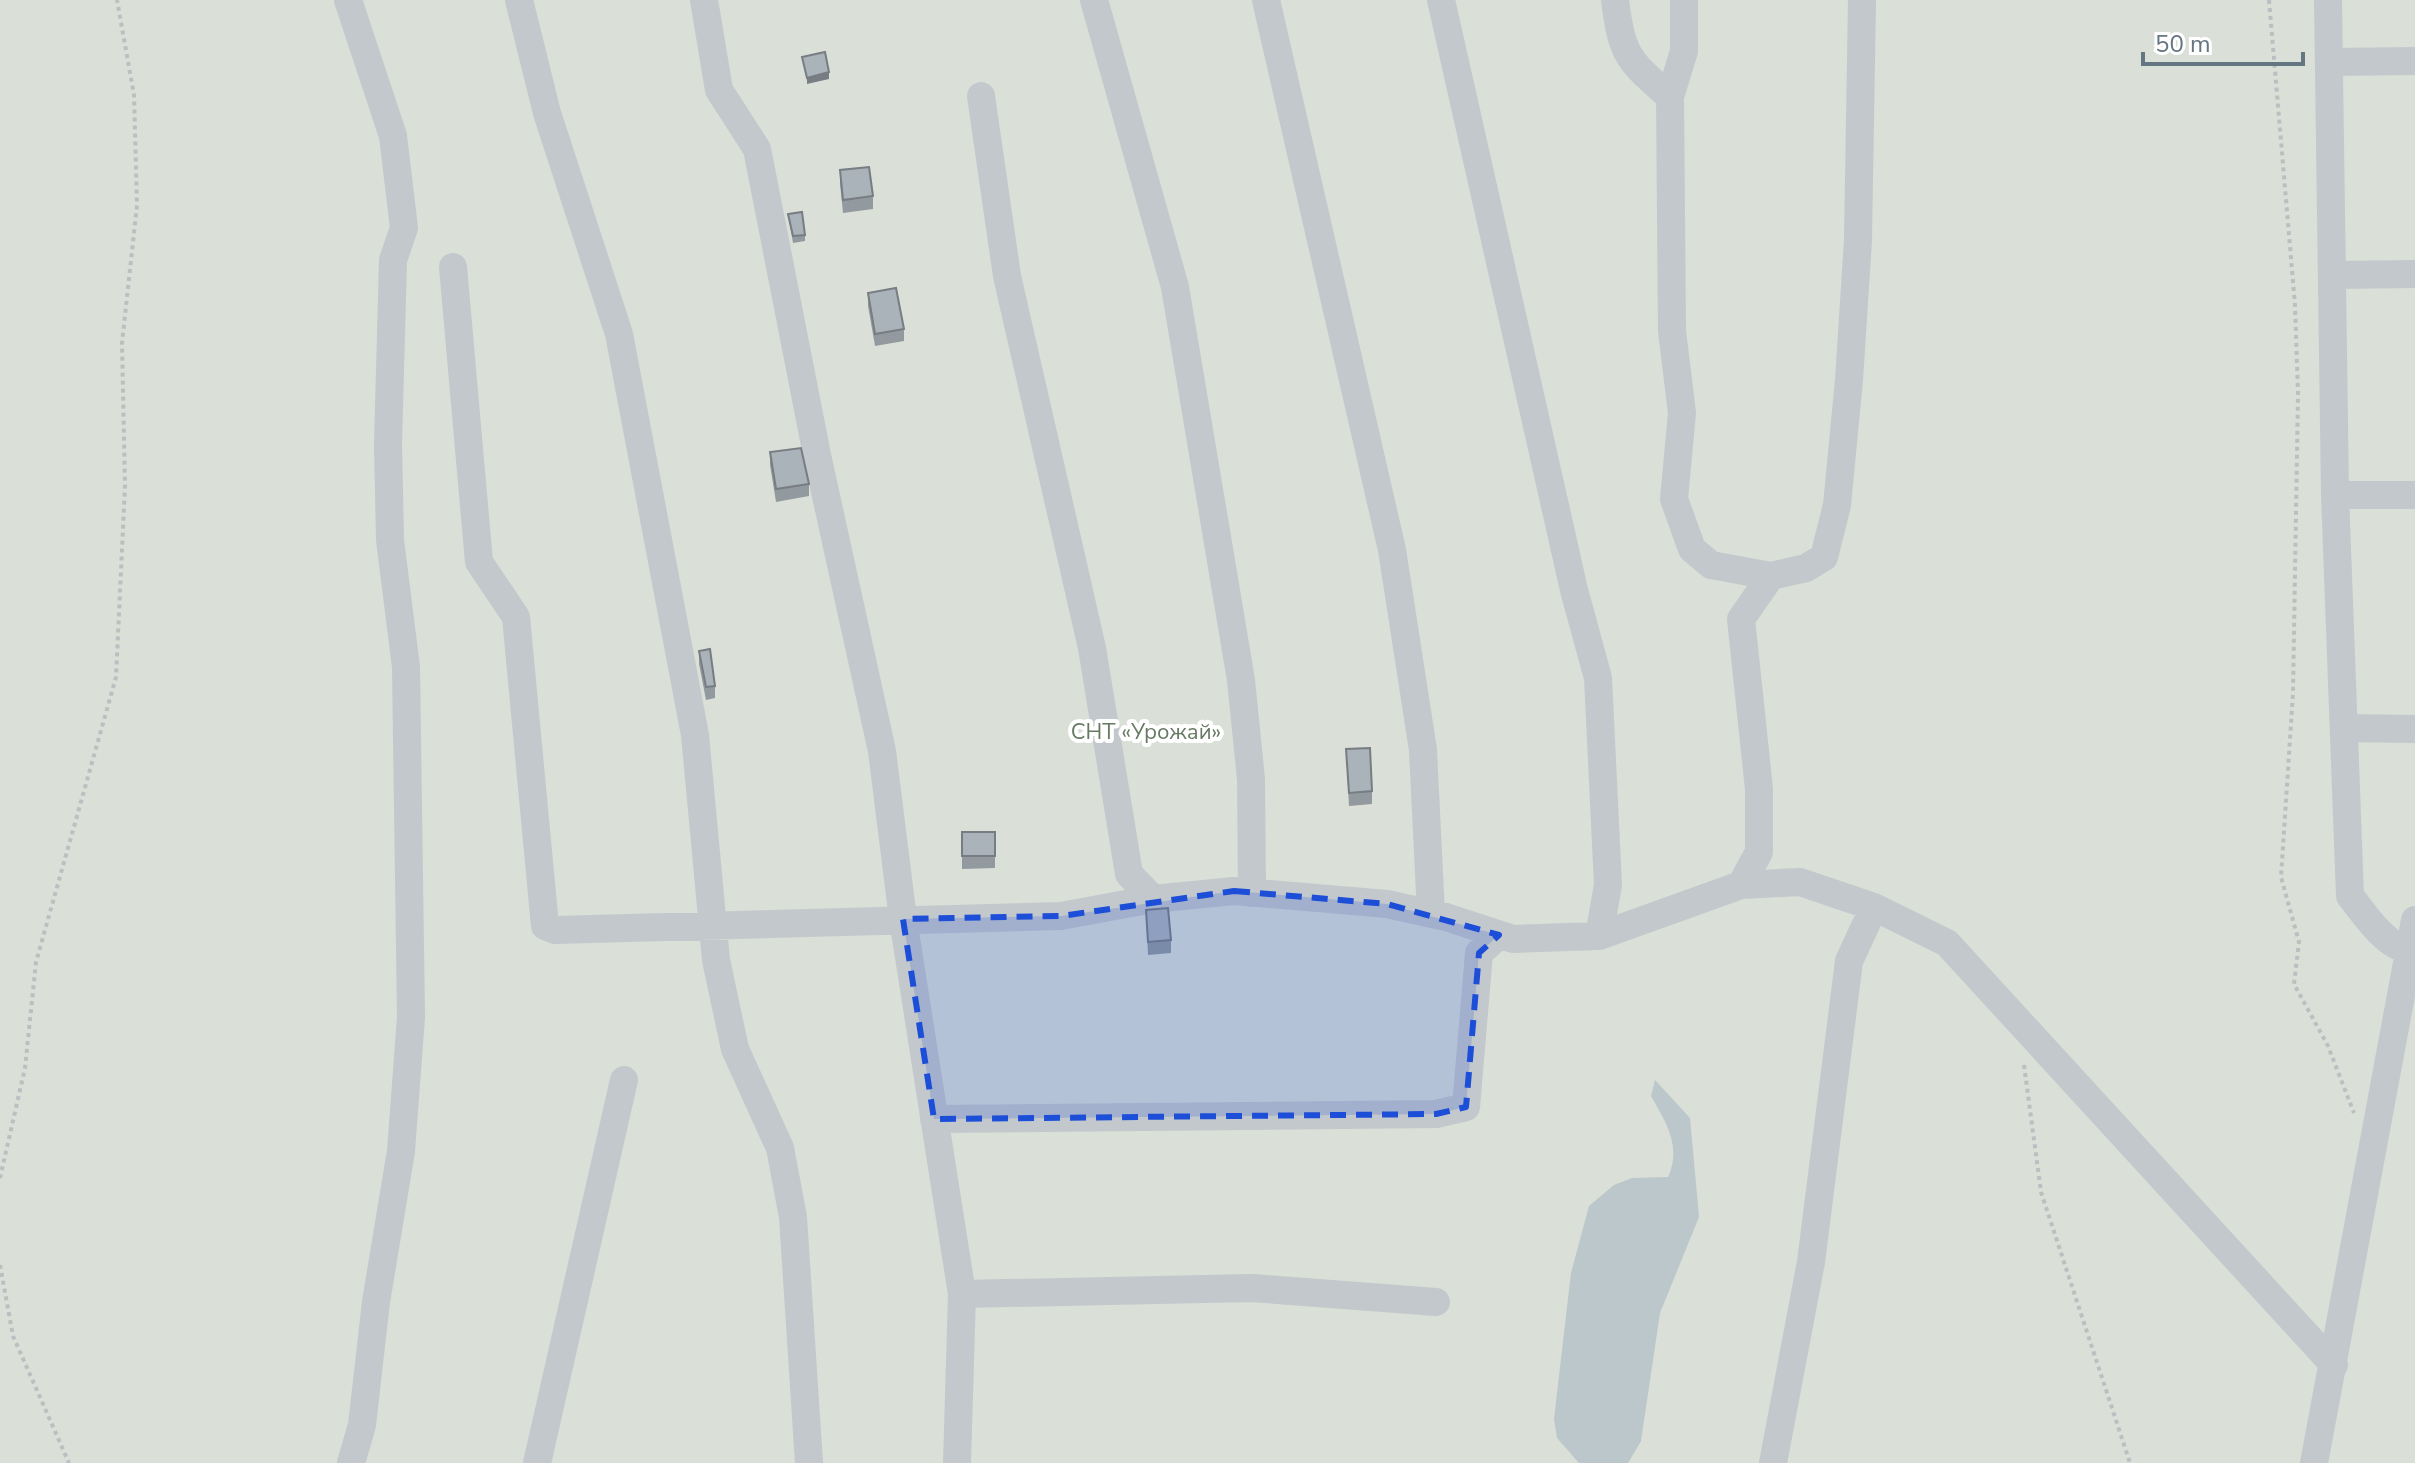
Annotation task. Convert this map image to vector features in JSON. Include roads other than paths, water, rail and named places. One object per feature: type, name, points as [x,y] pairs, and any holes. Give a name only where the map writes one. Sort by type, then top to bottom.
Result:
[{"type":"street","points":[[348,0],[393,136],[404,228],[393,260],[388,444],[390,540],[406,667],[411,1017],[401,1151],[376,1302],[362,1425],[351,1463]]},
{"type":"street","points":[[519,0],[547,113],[619,334],[695,735],[716,960],[735,1049],[780,1148],[793,1217],[809,1463]]},
{"type":"street","points":[[704,0],[719,90],[757,149],[817,455],[882,751],[903,919],[962,1294],[957,1463]]},
{"type":"street","points":[[1094,0],[1175,287],[1241,680],[1251,779],[1252,893]]},
{"type":"street","points":[[1266,0],[1392,550],[1423,750],[1431,914]]},
{"type":"street","points":[[1441,0],[1563,544],[1598,678],[1608,885],[1599,936]]},
{"type":"street","points":[[1615,0],[1620,43],[1640,71],[1670,97]]},
{"type":"street","points":[[1684,0],[1684,51],[1670,97],[1672,331],[1682,413],[1674,499],[1692,549],[1711,565],[1771,576],[1806,568],[1824,557],[1837,505],[1858,240],[1862,0]]},
{"type":"street","points":[[2328,0],[2335,275],[2335,495],[2350,896],[2388,939],[2411,951]]},
{"type":"street","points":[[2331,62],[2415,61]]},
{"type":"street","points":[[981,96],[1007,276],[1092,648],[1129,874],[1153,899]]},
{"type":"street","points":[[453,267],[479,562],[516,617],[545,926],[555,930],[1061,916],[1153,899],[1252,893],[1387,904],[1513,939],[1599,936],[1741,885],[1800,882],[1874,907],[1947,943],[2334,1365]]},
{"type":"street","points":[[2335,275],[2415,274]]},
{"type":"street","points":[[2335,495],[2415,495]]},
{"type":"street","points":[[1741,885],[1759,852],[1759,820],[1741,619],[1771,576]]},
{"type":"street","points":[[2346,728],[2415,729]]},
{"type":"street","points":[[1773,1463],[1811,1262],[1849,961],[1874,907]]},
{"type":"street","points":[[2314,1463],[2415,920]]},
{"type":"street","points":[[934,1119],[1436,1114],[1466,1107],[1479,953],[1499,935]]},
{"type":"street","points":[[537,1463],[624,1080]]},
{"type":"street","points":[[962,1294],[1252,1288],[1436,1302]]},
{"type":"park label","name":"СНТ «Урожай»","points":[[1146,732]]}]
